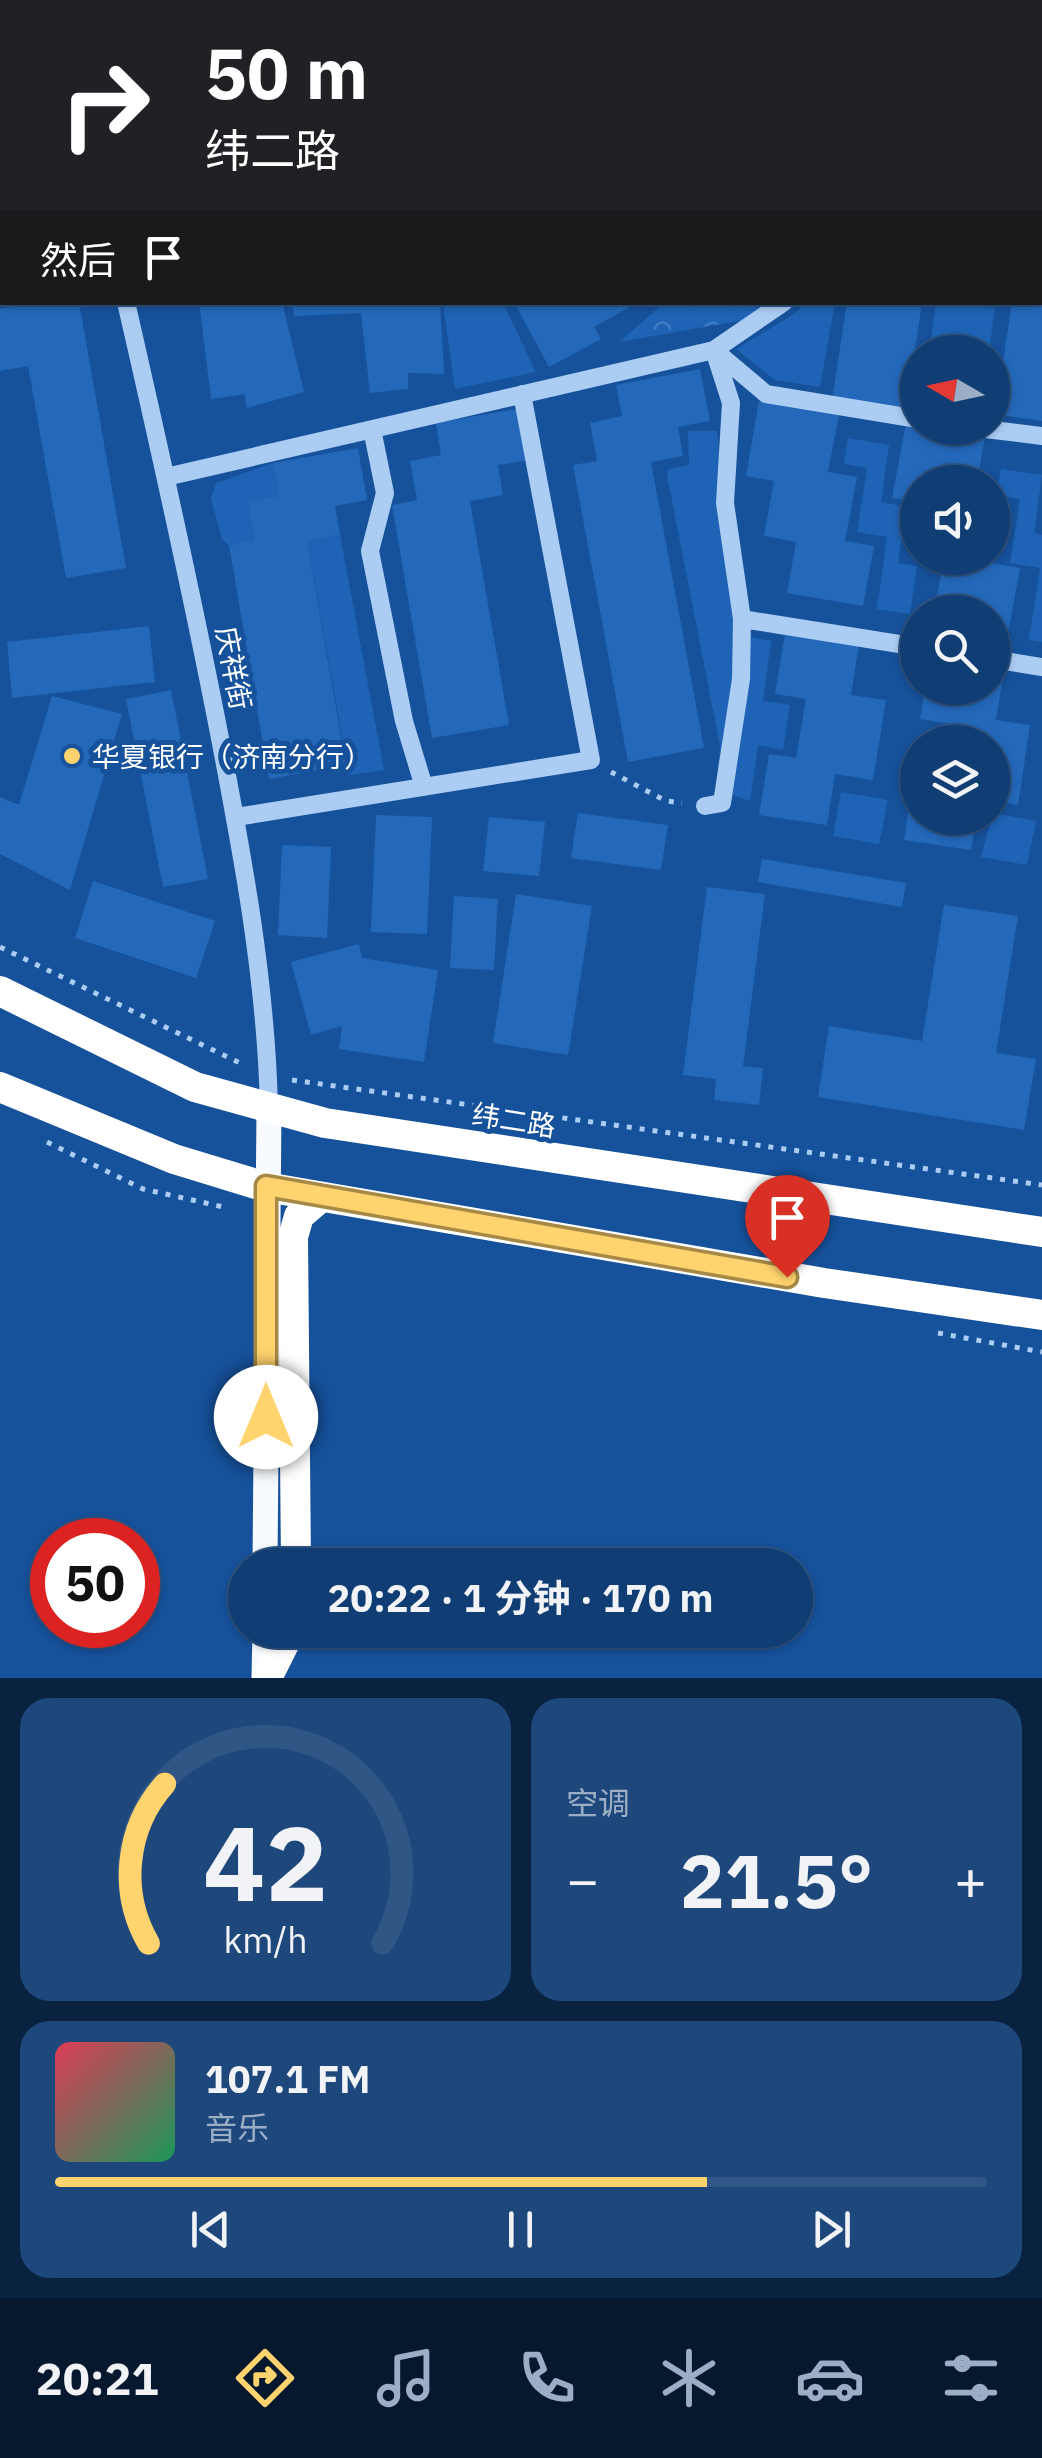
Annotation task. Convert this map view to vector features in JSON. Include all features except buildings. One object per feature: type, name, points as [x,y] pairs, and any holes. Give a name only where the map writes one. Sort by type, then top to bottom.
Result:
[{"type":"highway","name":"纬二路","points":[[0,991],[195,1086],[325,1123],[1042,1232]]},
{"type":"highway","points":[[0,1087],[174,1160],[266,1186],[824,1283],[1042,1315]]},
{"type":"highway","points":[[296,1548],[292,1237],[299,1216],[321,1197]]},
{"type":"highway","points":[[266,1678],[282,1648]]},
{"type":"main road","points":[[265,1548],[269,1108]]},
{"type":"main road","points":[[265,1648],[266,1678]]},
{"type":"street","name":"庆祥街","points":[[127,305],[236,817],[266,1011],[269,1108]]},
{"type":"street","points":[[166,477],[714,350],[780,305]]},
{"type":"street","points":[[714,350],[766,394],[900,417]]},
{"type":"street","points":[[705,806],[722,803],[741,679],[742,619],[725,503],[731,403],[714,350]]},
{"type":"street","points":[[236,817],[591,760],[522,394]]},
{"type":"street","points":[[372,429],[385,492],[370,551],[404,721],[424,786]]},
{"type":"street","points":[[1010,432],[1042,436]]},
{"type":"street","points":[[742,619],[900,644]]},
{"type":"street","points":[[1010,663],[1042,667]]},
{"type":"path","points":[[591,760],[666,801],[705,806]]},
{"type":"path","points":[[0,947],[268,1077],[1042,1185]]},
{"type":"green space","points":[[443,305],[504,305],[536,372],[455,389]]},
{"type":"green space","points":[[662,305],[767,305],[756,318],[619,342]]},
{"type":"green space","points":[[803,305],[835,305],[820,387],[775,380],[736,349]]},
{"type":"green space","points":[[936,305],[995,308],[991,335],[931,335]]},
{"type":"green space","points":[[688,431],[717,431],[735,634],[771,641],[763,701],[790,705],[783,750],[758,745],[750,801],[716,789],[720,746],[667,475],[668,469],[689,465]]},
{"type":"green space","points":[[848,438],[889,445],[881,502],[900,506],[900,575],[916,575],[913,595],[900,595],[900,612],[877,609],[887,537],[857,532],[867,468],[844,464]]},
{"type":"green space","points":[[273,463],[278,496],[247,501],[254,540],[229,545],[222,540],[211,498],[216,483]]},
{"type":"green space","points":[[1010,470],[1042,475],[1034,533],[1042,535],[1042,642],[1029,640],[1040,568],[1010,563],[1020,499],[1010,497]]},
{"type":"green space","points":[[340,535],[384,770],[349,775],[307,541]]},
{"type":"green space","points":[[841,792],[888,800],[879,844],[833,836]]},
{"type":"green space","points":[[1010,816],[1036,821],[1027,865],[981,857],[987,835],[1010,835]]},
{"type":"place","name":"华夏银行（济南分行）","points":[[72,756]]},
{"type":"route","points":[[266,1417],[266,1186],[384,1210],[787,1277]]}]
